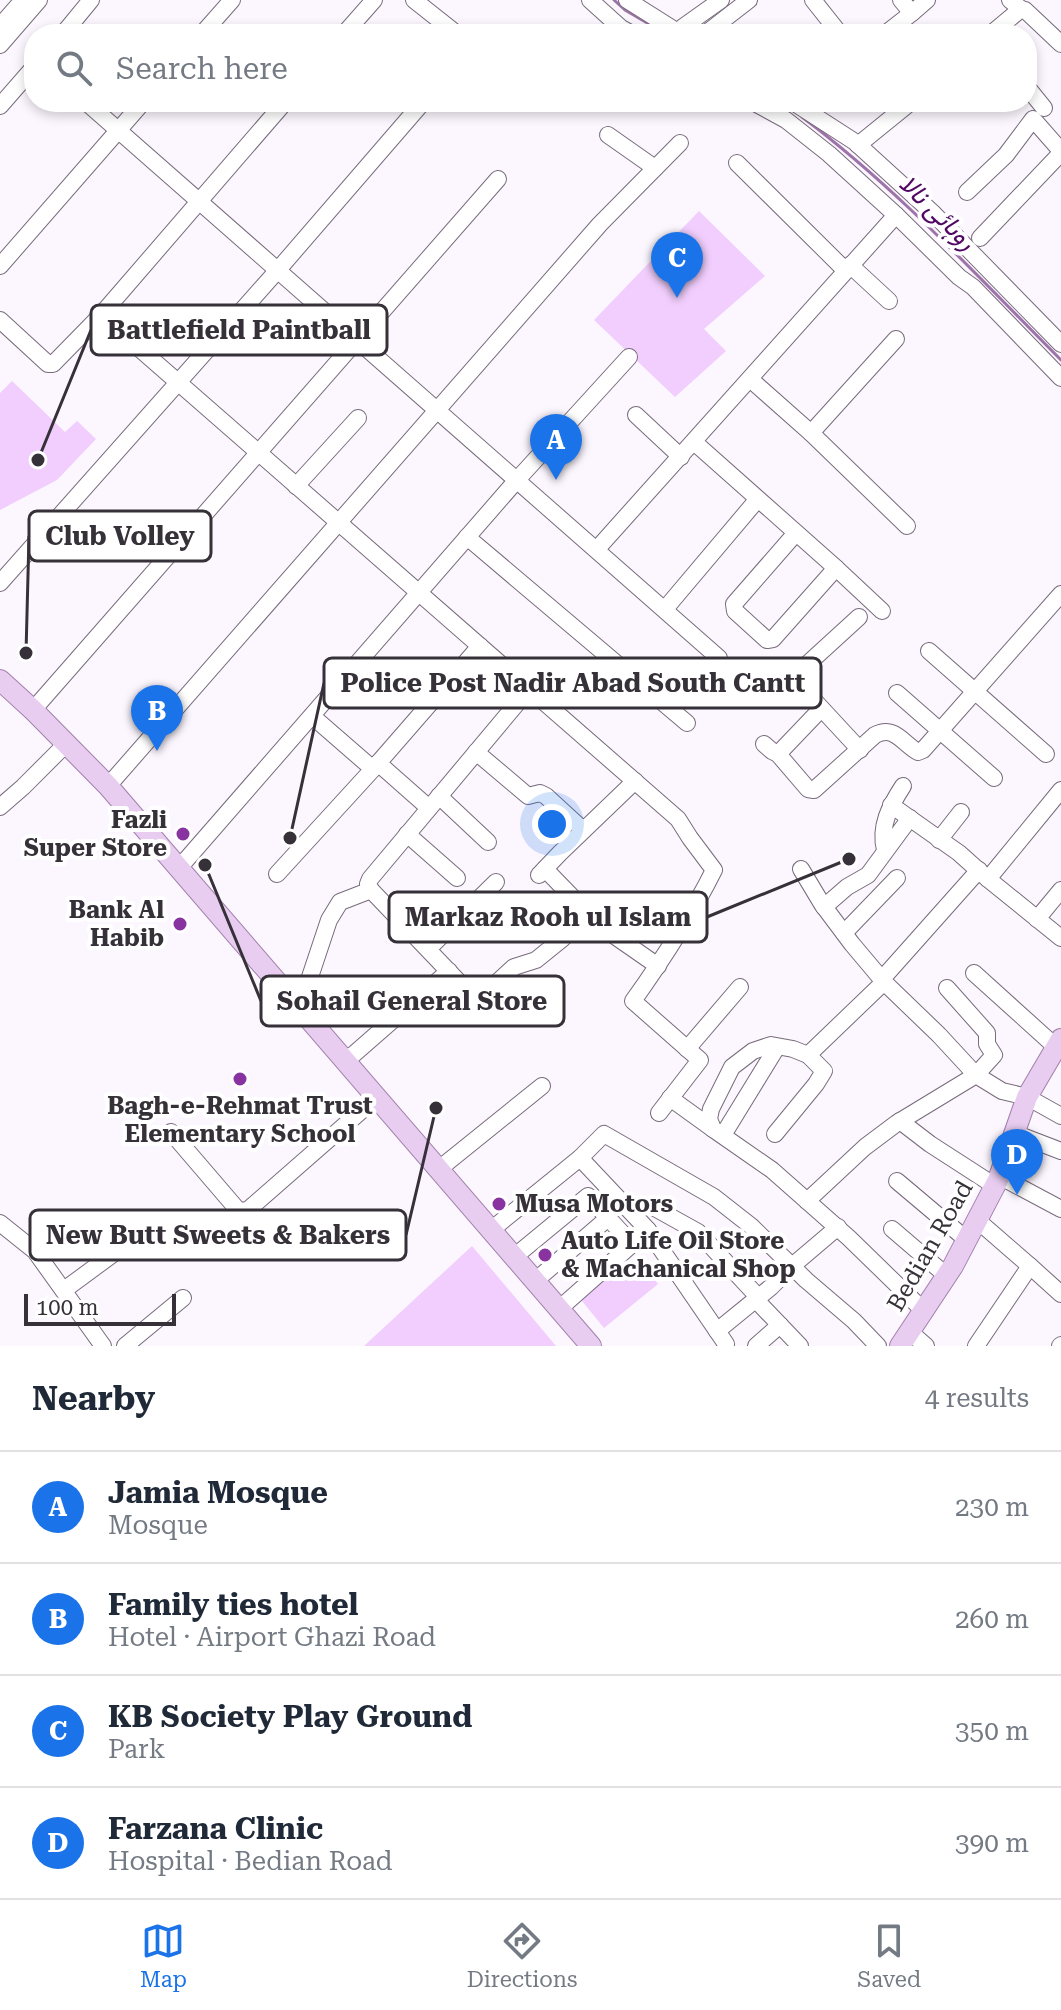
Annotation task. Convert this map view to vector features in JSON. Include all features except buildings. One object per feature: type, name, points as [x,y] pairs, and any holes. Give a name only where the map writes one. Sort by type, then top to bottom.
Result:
[{"type":"main road","points":[[0,680],[108,786],[591,1346]]},
{"type":"main road","name":"Bedian Road","points":[[905,1339],[967,1240],[997,1181],[1027,1097],[1060,1042]]},
{"type":"street","points":[[2,33],[23,0]]},
{"type":"street","points":[[2,33],[39,0]]},
{"type":"street","points":[[71,24],[91,0]]},
{"type":"street","points":[[211,24],[232,0]]},
{"type":"street","points":[[353,24],[374,0]]},
{"type":"street","points":[[414,0],[444,24]]},
{"type":"street","points":[[590,0],[621,7],[664,24]]},
{"type":"street","points":[[691,24],[721,0]]},
{"type":"street","points":[[718,24],[749,0]]},
{"type":"street","points":[[813,0],[832,24]]},
{"type":"street","points":[[893,24],[907,6],[927,0]]},
{"type":"street","points":[[999,24],[1015,5],[1025,10],[1061,44]]},
{"type":"street","points":[[0,106],[24,78]]},
{"type":"street","points":[[1037,99],[1044,108]]},
{"type":"street","points":[[97,112],[719,658]]},
{"type":"street","points":[[0,266],[134,112]]},
{"type":"street","points":[[0,320],[48,364],[53,364],[101,315],[276,112]]},
{"type":"street","points":[[0,583],[414,112]]},
{"type":"street","points":[[794,112],[829,154],[959,277],[982,279],[1061,344]]},
{"type":"street","points":[[798,112],[858,145],[934,214],[1061,378]]},
{"type":"street","points":[[858,145],[899,112]]},
{"type":"street","points":[[967,192],[1006,155],[1033,119],[1061,152],[980,238]]},
{"type":"street","points":[[608,135],[655,168]]},
{"type":"street","points":[[108,786],[600,224],[680,143]]},
{"type":"street","points":[[737,163],[847,268],[889,301]]},
{"type":"street","points":[[33,710],[498,179]]},
{"type":"street","points":[[597,549],[896,215]]},
{"type":"street","points":[[101,315],[678,819],[714,870],[696,906],[633,1001],[700,1060],[659,1113]]},
{"type":"street","points":[[811,433],[896,339]]},
{"type":"street","points":[[179,868],[516,481],[629,357]]},
{"type":"street","points":[[750,379],[907,526]]},
{"type":"street","points":[[636,415],[681,457]]},
{"type":"street","points":[[296,486],[358,418]]},
{"type":"street","points":[[694,442],[882,611]]},
{"type":"street","points":[[665,609],[757,500]]},
{"type":"street","points":[[795,534],[734,604],[735,611],[763,638],[773,639],[836,568]]},
{"type":"street","points":[[467,537],[687,723]]},
{"type":"street","points":[[821,709],[771,749],[808,789],[814,790],[875,735],[887,731],[918,752],[923,750],[1060,597]]},
{"type":"street","points":[[859,617],[797,676],[798,683],[860,750]]},
{"type":"street","points":[[277,874],[480,646]]},
{"type":"street","points":[[929,651],[1046,754]]},
{"type":"street","points":[[529,689],[368,884],[477,1001],[514,967],[536,960],[586,916]]},
{"type":"street","points":[[897,693],[994,778]]},
{"type":"street","points":[[312,716],[375,766],[434,802],[488,842]]},
{"type":"street","points":[[0,798],[63,740]]},
{"type":"street","points":[[0,807],[23,787],[63,740]]},
{"type":"street","points":[[476,752],[528,796],[540,793],[546,796],[583,830]]},
{"type":"street","points":[[635,781],[542,872],[581,906],[586,916],[658,966]]},
{"type":"street","points":[[885,850],[882,841],[884,827],[891,805],[903,786]]},
{"type":"street","points":[[808,1055],[883,981],[1061,790]]},
{"type":"street","points":[[891,805],[959,853],[1061,938]]},
{"type":"street","points":[[939,840],[961,812]]},
{"type":"street","points":[[824,907],[847,887],[868,875],[910,818]]},
{"type":"street","points":[[407,834],[457,878]]},
{"type":"street","points":[[801,869],[824,907],[883,981],[976,1075],[1002,1091],[1027,1097],[1061,1116]]},
{"type":"street","points":[[844,933],[897,878]]},
{"type":"street","points":[[428,949],[496,882]]},
{"type":"street","points":[[292,1001],[306,989],[329,920],[340,902],[371,890]]},
{"type":"street","points":[[1037,919],[1061,890]]},
{"type":"street","points":[[345,1059],[449,971]]},
{"type":"street","points":[[974,973],[1060,1042]]},
{"type":"street","points":[[687,1049],[740,987]]},
{"type":"street","points":[[807,1201],[848,1162],[900,1121],[976,1075],[994,1055],[987,1044],[987,1033],[947,988]]},
{"type":"street","points":[[718,1132],[709,1119],[711,1109],[732,1067],[753,1051],[771,1045],[808,1055],[824,1071],[775,1134]]},
{"type":"street","points":[[718,1132],[777,1047]]},
{"type":"street","points":[[439,1169],[542,1086]]},
{"type":"street","points":[[171,1132],[237,1209],[243,1211],[377,1097]]},
{"type":"street","points":[[670,1098],[772,1170],[838,1227],[924,1311]]},
{"type":"street","points":[[900,1121],[930,1144],[997,1181],[1061,1209]]},
{"type":"street","points":[[1014,1133],[1061,1151]]},
{"type":"street","points":[[491,1230],[580,1158],[604,1134],[714,1197],[751,1226],[878,1346]]},
{"type":"street","points":[[580,1158],[648,1230],[721,1337],[792,1266],[838,1227]]},
{"type":"street","points":[[897,1181],[967,1240]]},
{"type":"street","points":[[514,1257],[588,1196],[632,1244]]},
{"type":"street","points":[[653,1207],[698,1232],[800,1346]]},
{"type":"street","points":[[535,1281],[608,1218]]},
{"type":"street","points":[[977,1220],[1061,1294]]},
{"type":"street","points":[[0,1223],[35,1251],[103,1346]]},
{"type":"street","points":[[892,1229],[947,1276]]},
{"type":"street","points":[[559,1309],[648,1230]]},
{"type":"street","points":[[64,1290],[136,1237]]},
{"type":"street","points":[[976,1346],[1030,1266]]},
{"type":"street","points":[[125,1346],[183,1298]]},
{"type":"street","points":[[756,1346],[780,1325]]},
{"type":"street","points":[[905,1339],[926,1346]]},
{"type":"shaded area","points":[[699,211],[765,276],[704,329],[726,351],[675,397],[594,320]]},
{"type":"shaded area","points":[[12,381],[65,432],[77,421],[96,439],[57,480],[0,510],[0,393]]},
{"type":"shaded area","points":[[472,1246],[556,1346],[364,1346]]},
{"type":"shaded area","points":[[626,1257],[632,1264],[638,1260],[643,1264],[641,1267],[658,1284],[604,1328],[578,1296]]},
{"type":"waterway","name":"روہائی نالا","points":[[614,0],[649,24]]},
{"type":"waterway","name":"روہائی نالا","points":[[802,117],[904,203],[1061,360]]},
{"type":"place","name":"KB Society Play Ground","points":[[677,298]]},
{"type":"place","name":"Battlefield Paintball","points":[[38,460]]},
{"type":"place","name":"Jamia Mosque","points":[[556,480]]},
{"type":"place","name":"Club Volley","points":[[26,653]]},
{"type":"place","name":"Family ties hotel","points":[[157,751]]},
{"type":"place","name":"Fazli Super Store","points":[[183,834]]},
{"type":"place","name":"Police Post Nadir Abad South Cantt","points":[[290,838]]},
{"type":"place","name":"Markaz Rooh ul Islam","points":[[849,859]]},
{"type":"place","name":"Sohail General Store","points":[[205,865]]},
{"type":"place","name":"Bank Al Habib","points":[[180,924]]},
{"type":"place","name":"Bagh-e-Rehmat Trust Elementary School","points":[[240,1079]]},
{"type":"place","name":"New Butt Sweets & Bakers","points":[[436,1108]]},
{"type":"place","name":"Farzana Clinic","points":[[1017,1195]]},
{"type":"place","name":"Musa Motors","points":[[499,1204]]},
{"type":"place","name":"Auto Life Oil Store & Machanical Shop","points":[[545,1255]]}]
